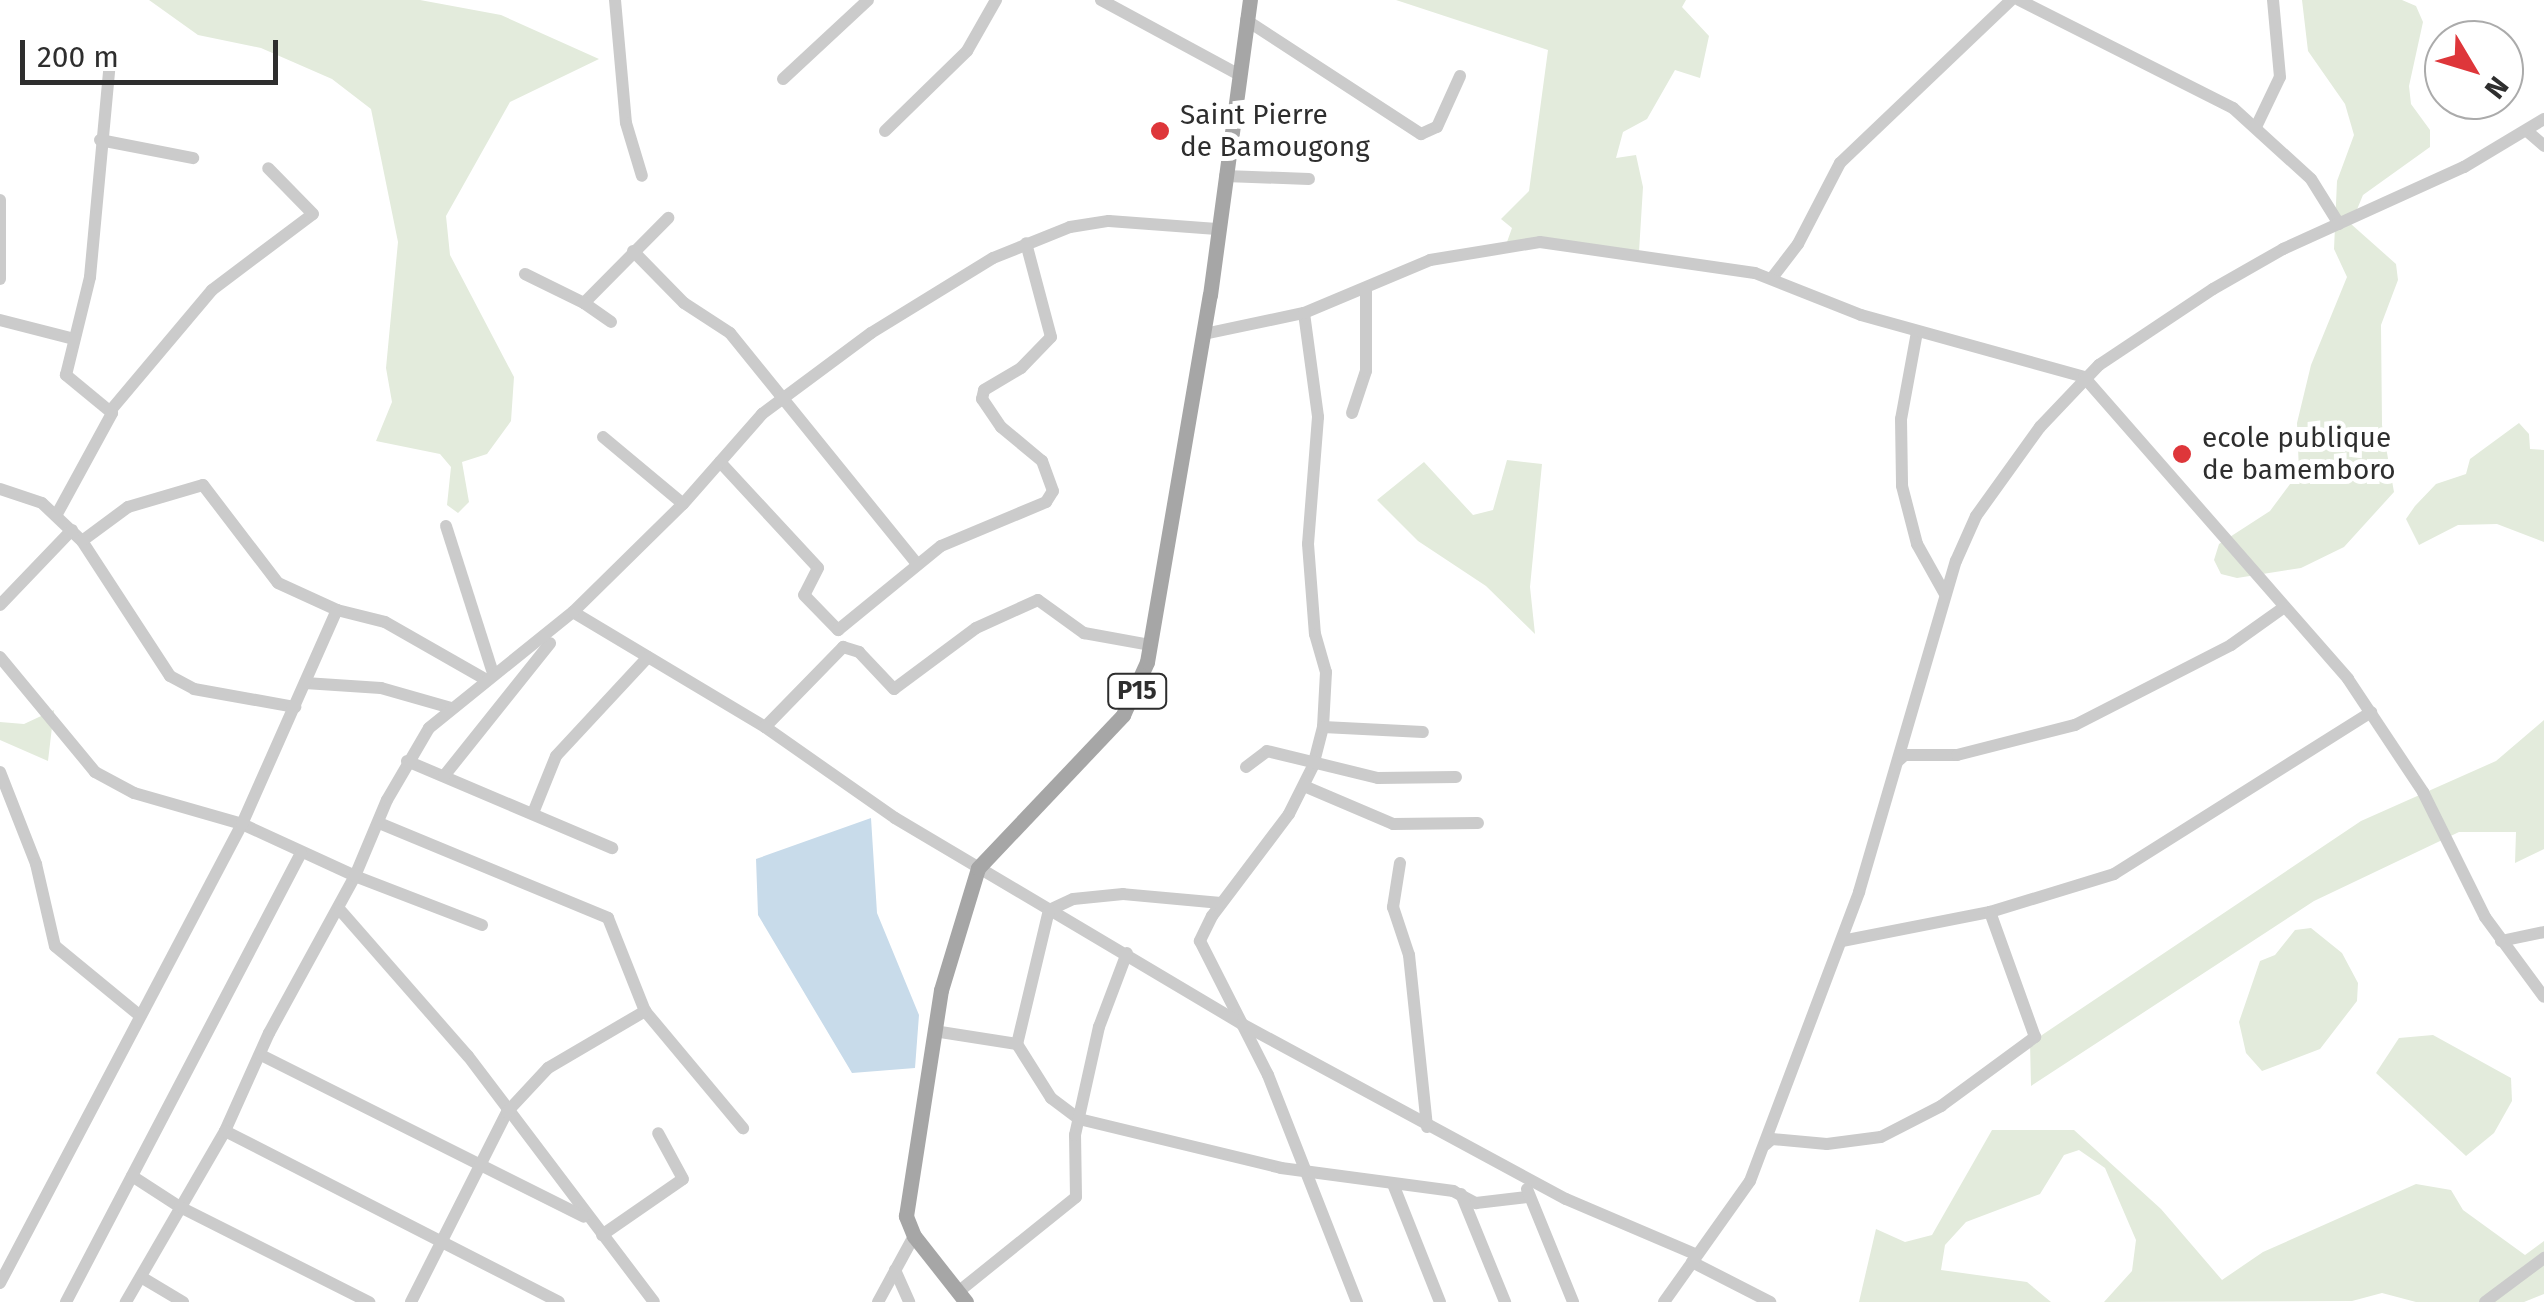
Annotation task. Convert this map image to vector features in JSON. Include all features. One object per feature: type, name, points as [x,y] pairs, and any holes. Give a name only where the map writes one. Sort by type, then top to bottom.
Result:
[{"type":"main road","name":"P15","points":[[914,1236],[906,1209],[934,1032],[945,969],[978,868],[1123,715],[1151,645],[1204,334],[1250,0]]},
{"type":"main road","points":[[914,1236],[962,1297]]},
{"type":"street","points":[[615,0],[626,123],[642,176]]},
{"type":"street","points":[[783,79],[868,0]]},
{"type":"street","points":[[885,131],[967,50],[996,0]]},
{"type":"street","points":[[1101,0],[1238,74]]},
{"type":"street","points":[[1772,278],[1798,244],[1840,163],[2011,0]]},
{"type":"street","points":[[2020,0],[2213,95],[2256,126],[2311,178],[2339,224]]},
{"type":"street","points":[[2256,126],[2280,78],[2273,0]]},
{"type":"street","points":[[1246,20],[1421,134],[1437,127],[1460,76]]},
{"type":"street","points":[[110,61],[90,277],[66,375],[111,410]]},
{"type":"street","points":[[1664,1302],[1746,1190],[1765,1145],[1842,941],[1945,594],[1984,504],[2084,378],[2229,280],[2527,132],[2544,119]]},
{"type":"street","points":[[2527,132],[2544,146]]},
{"type":"street","points":[[100,140],[193,158]]},
{"type":"street","points":[[57,514],[111,410],[212,290],[312,214],[268,168]]},
{"type":"street","points":[[1225,176],[1309,178]]},
{"type":"street","points":[[0,200],[0,280]]},
{"type":"street","points":[[584,303],[668,218]]},
{"type":"street","points":[[126,1302],[225,1131],[261,1055],[340,910],[408,761],[451,708],[573,612],[683,504],[784,394],[871,333],[1026,243],[1101,221],[1217,229]]},
{"type":"street","points":[[1204,334],[1304,312],[1430,260],[1540,242],[1772,278],[1917,332],[2084,378],[2371,712],[2423,792],[2439,835],[2501,941],[2544,997]]},
{"type":"street","points":[[720,462],[818,568],[804,595],[836,629],[951,540],[1050,498],[1042,462],[1001,427],[982,399],[984,390],[1020,368],[1051,336],[1026,243]]},
{"type":"street","points":[[632,251],[684,303],[730,333],[784,394],[873,515],[885,518],[917,564]]},
{"type":"street","points":[[525,274],[584,303],[611,322]]},
{"type":"street","points":[[1352,413],[1366,371],[1366,289]]},
{"type":"street","points":[[1304,312],[1318,417],[1308,544],[1326,681],[1323,727],[1304,786],[1221,903],[1200,942],[1242,1024],[1358,1302]]},
{"type":"street","points":[[0,320],[74,339]]},
{"type":"street","points":[[1917,332],[1901,419],[1902,486],[1917,544],[1945,594]]},
{"type":"street","points":[[603,437],[683,504]]},
{"type":"street","points":[[82,541],[128,507],[203,486],[278,582],[337,610],[385,622],[488,676]]},
{"type":"street","points":[[0,488],[57,514],[82,541],[170,676],[194,689],[294,707]]},
{"type":"street","points":[[446,526],[488,676]]},
{"type":"street","points":[[0,605],[72,530]]},
{"type":"street","points":[[765,727],[843,647],[859,652],[894,689],[976,628],[1038,600],[1084,633],[1151,645]]},
{"type":"street","points":[[1898,761],[1905,755],[1964,754],[2075,725],[2231,645],[2284,608]]},
{"type":"street","points":[[1,1279],[242,824],[337,610]]},
{"type":"street","points":[[573,612],[765,727],[978,868],[1242,1024],[1427,1127],[1695,1258],[1770,1302]]},
{"type":"street","points":[[444,776],[550,643]]},
{"type":"street","points":[[532,813],[556,756],[648,657]]},
{"type":"street","points":[[0,658],[94,772],[134,793],[242,824],[356,876],[482,925]]},
{"type":"street","points":[[305,683],[381,688],[451,708]]},
{"type":"street","points":[[1842,941],[1990,912],[2127,868],[2371,712]]},
{"type":"street","points":[[1323,727],[1423,732]]},
{"type":"street","points":[[1246,767],[1263,751],[1313,766],[1392,779],[1456,778]]},
{"type":"street","points":[[408,761],[612,848]]},
{"type":"street","points":[[0,772],[36,864],[48,933],[70,962],[139,1015]]},
{"type":"street","points":[[1304,786],[1393,824],[1478,823]]},
{"type":"street","points":[[378,822],[608,918],[645,1011],[742,1128]]},
{"type":"street","points":[[66,1302],[302,852]]},
{"type":"street","points":[[1400,863],[1393,907],[1410,955],[1427,1127]]},
{"type":"street","points":[[1049,910],[1112,894],[1221,903]]},
{"type":"street","points":[[340,910],[457,1043],[654,1302]]},
{"type":"street","points":[[1049,910],[1017,1044],[1051,1098],[1079,1119],[1306,1172],[1461,1194],[1483,1203],[1527,1196]]},
{"type":"street","points":[[1765,1145],[1772,1139],[1827,1144],[1881,1137],[1941,1106],[2035,1038],[1990,912]]},
{"type":"street","points":[[2501,941],[2544,932]]},
{"type":"street","points":[[962,1297],[1073,1204],[1079,1119],[1099,1027],[1127,954]]},
{"type":"street","points":[[411,1302],[507,1112],[548,1068],[645,1011]]},
{"type":"street","points":[[934,1032],[1017,1044]]},
{"type":"street","points":[[261,1055],[591,1220]]},
{"type":"street","points":[[225,1131],[560,1302]]},
{"type":"street","points":[[602,1236],[684,1179],[658,1133]]},
{"type":"street","points":[[132,1176],[180,1208],[369,1302]]},
{"type":"street","points":[[1527,1178],[1527,1196],[1573,1302]]},
{"type":"street","points":[[1393,1184],[1440,1302]]},
{"type":"street","points":[[1461,1194],[1505,1302]]},
{"type":"street","points":[[878,1302],[914,1236]]},
{"type":"street","points":[[2484,1302],[2544,1258]]},
{"type":"street","points":[[894,1270],[909,1302]]},
{"type":"street","points":[[141,1276],[183,1302]]},
{"type":"green space","points":[[149,0],[420,0],[501,15],[599,59],[510,102],[446,216],[450,255],[514,377],[511,421],[487,454],[462,462],[469,502],[458,513],[447,505],[451,467],[440,454],[376,441],[392,402],[386,368],[398,242],[371,109],[332,79],[261,48],[198,35]]},
{"type":"green space","points":[[1396,0],[1686,0],[1682,7],[1709,36],[1700,78],[1675,70],[1647,119],[1623,132],[1616,158],[1636,155],[1643,187],[1639,252],[1507,242],[1512,228],[1501,219],[1529,191],[1548,50]]},
{"type":"green space","points":[[2302,0],[2402,0],[2416,6],[2423,22],[2409,86],[2411,104],[2430,130],[2430,147],[2363,195],[2351,224],[2396,264],[2398,280],[2381,325],[2382,425],[2394,492],[2344,547],[2301,568],[2237,578],[2221,574],[2214,560],[2219,544],[2270,511],[2299,472],[2297,423],[2311,365],[2347,277],[2334,249],[2337,181],[2354,135],[2345,104],[2308,51]]},
{"type":"green space","points":[[2519,423],[2529,434],[2530,449],[2544,450],[2544,542],[2497,524],[2458,525],[2419,545],[2406,519],[2415,506],[2436,484],[2466,474],[2470,459]]},
{"type":"green space","points":[[1507,460],[1542,464],[1530,587],[1535,634],[1486,586],[1418,541],[1377,500],[1424,462],[1473,515],[1493,510]]},
{"type":"green space","points":[[54,710],[48,761],[0,740],[0,722],[24,724]]},
{"type":"green space","points":[[2544,720],[2544,849],[2515,863],[2516,832],[2459,832],[2314,901],[2031,1086],[2030,1043],[2361,821],[2496,761]]},
{"type":"green space","points":[[2311,928],[2342,953],[2358,983],[2357,1001],[2320,1049],[2262,1071],[2246,1053],[2239,1022],[2260,961],[2275,955],[2295,930]]},
{"type":"green space","points":[[2433,1035],[2511,1078],[2512,1101],[2494,1133],[2466,1156],[2376,1073],[2399,1038]]},
{"type":"green space","points":[[1992,1130],[2074,1130],[2161,1209],[2222,1280],[2263,1252],[2416,1184],[2451,1190],[2463,1210],[2525,1255],[2544,1241],[2544,1294],[2524,1302],[2416,1302],[2382,1293],[2352,1301],[2104,1302],[2132,1271],[2136,1240],[2105,1168],[2079,1150],[2064,1155],[2040,1194],[1966,1222],[1945,1245],[1941,1270],[2027,1282],[2051,1302],[1859,1302],[1876,1229],[1905,1242],[1932,1235]]},
{"type":"water","points":[[871,818],[877,913],[919,1015],[915,1068],[852,1073],[758,915],[756,859]]},
{"type":"place","name":"Saint Pierre de Bamougong","points":[[1160,131]]},
{"type":"place","name":"ecole publique de bamemboro","points":[[2182,454]]}]
